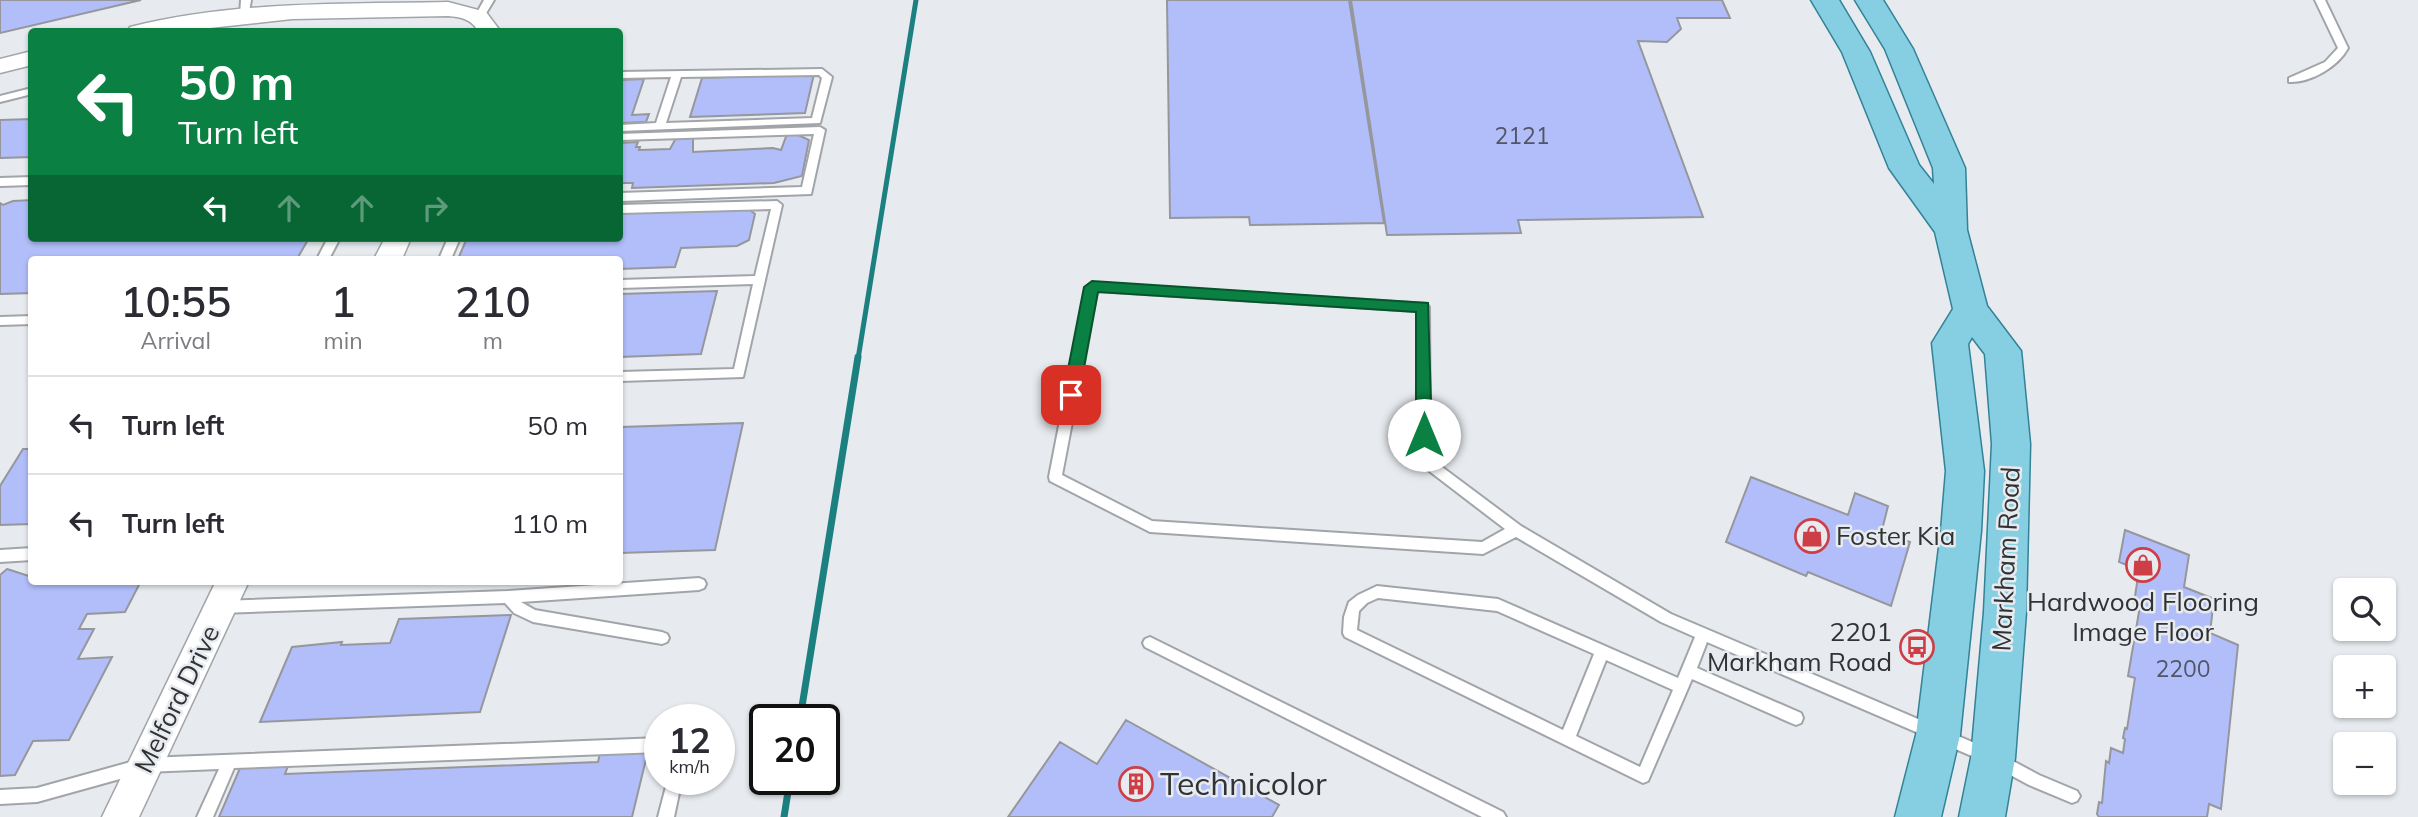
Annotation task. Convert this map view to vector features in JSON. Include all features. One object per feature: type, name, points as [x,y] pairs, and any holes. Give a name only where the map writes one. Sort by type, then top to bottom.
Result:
[{"type":"main road","name":"Markham Road","points":[[1825,0],[1856,52],[1905,168],[1951,230]]},
{"type":"main road","name":"Markham Road","points":[[1869,0],[1899,49],[1949,169],[1951,230],[1971,310],[2003,351],[2011,444],[2005,612],[1993,758],[1982,817]]},
{"type":"main road","name":"Markham Road","points":[[1917,817],[1937,736],[1953,616],[1965,471],[1950,342],[1971,310]]},
{"type":"street","points":[[165,28],[245,8],[451,4],[486,17]]},
{"type":"street","points":[[0,66],[28,59]]},
{"type":"street","name":"Melford Drive","points":[[120,817],[227,594]]},
{"type":"lane","points":[[2292,80],[2340,57],[2343,48],[2320,0]]},
{"type":"lane","points":[[623,75],[822,72],[827,77],[816,121],[623,128]]},
{"type":"lane","points":[[660,127],[677,74]]},
{"type":"lane","points":[[0,99],[28,92]]},
{"type":"lane","points":[[623,137],[820,130],[807,191],[623,197]]},
{"type":"lane","points":[[0,182],[28,181]]},
{"type":"lane","points":[[623,209],[777,205],[739,374],[623,377]]},
{"type":"lane","points":[[623,284],[760,280]]},
{"type":"lane","points":[[1516,530],[1483,548],[1150,526],[1055,477],[1092,287],[1423,307],[1424,460],[1516,530],[1666,618],[1993,758],[2072,796]]},
{"type":"lane","points":[[0,321],[28,320]]},
{"type":"lane","points":[[0,556],[28,554]]},
{"type":"lane","points":[[227,594],[508,597],[699,584]]},
{"type":"lane","points":[[1682,687],[1498,605],[1377,592],[1359,600],[1350,614],[1350,633],[1643,776],[1682,687],[1689,671],[1703,635]]},
{"type":"lane","points":[[508,597],[519,609],[533,616],[662,638]]},
{"type":"lane","points":[[1150,643],[1498,817]]},
{"type":"lane","points":[[1567,739],[1602,651]]},
{"type":"lane","points":[[1689,671],[1796,718]]},
{"type":"lane","points":[[0,797],[37,795],[145,765],[644,746]]},
{"type":"lane","points":[[205,817],[230,761]]},
{"type":"lane","points":[[666,817],[671,795]]},
{"type":"building","points":[[0,0],[141,0],[0,33]]},
{"type":"building","points":[[1167,0],[1349,0],[1384,223],[1250,225],[1249,217],[1170,218]]},
{"type":"building","points":[[1351,0],[1722,0],[1730,18],[1677,18],[1681,29],[1667,42],[1638,41],[1703,217],[1518,220],[1521,233],[1387,235]]},
{"type":"building","points":[[814,74],[805,113],[690,117],[702,78]]},
{"type":"building","points":[[644,79],[632,115],[649,114],[646,122],[623,123],[623,80]]},
{"type":"building","points":[[28,119],[28,157],[0,158],[0,120]]},
{"type":"building","points":[[794,133],[809,140],[802,176],[774,183],[632,188],[633,183],[623,183],[623,143],[638,142],[636,147],[640,147],[639,150],[670,149],[676,138],[693,136],[693,152],[773,148],[781,150],[787,134]]},
{"type":"building","points":[[28,200],[28,242],[307,242],[299,256],[28,256],[28,293],[0,294],[0,203],[3,205]]},
{"type":"building","points":[[747,208],[755,214],[749,240],[737,246],[681,248],[675,267],[623,269],[623,256],[459,256],[465,242],[623,242],[623,212]]},
{"type":"building","points":[[717,291],[701,354],[623,357],[623,294]]},
{"type":"building","points":[[743,423],[715,550],[623,553],[623,427]]},
{"type":"building","points":[[23,449],[28,449],[28,524],[0,525],[0,486]]},
{"type":"building","name":"Foster Kia","points":[[1751,477],[1848,515],[1855,493],[1888,506],[1882,530],[1910,542],[1891,606],[1808,572],[1806,576],[1726,542]]},
{"type":"building","points":[[2125,530],[2189,555],[2184,587],[2214,599],[2210,633],[2238,645],[2221,809],[2209,804],[2207,817],[2099,817],[2097,814],[2099,802],[2102,803],[2106,761],[2109,763],[2111,748],[2123,753],[2123,738],[2125,728],[2127,729],[2135,678],[2128,676],[2140,606],[2134,603],[2139,570],[2119,562]]},
{"type":"building","points":[[7,569],[28,576],[28,585],[139,585],[125,612],[87,614],[79,629],[94,629],[78,659],[112,657],[69,740],[33,741],[15,775],[0,776],[0,575]]},
{"type":"building","points":[[511,615],[480,712],[260,722],[292,647],[342,642],[341,645],[390,643],[399,619]]},
{"type":"building","name":"Technicolor","points":[[1126,720],[1279,805],[1272,817],[1008,817],[1060,742],[1097,764]]},
{"type":"building","points":[[644,751],[644,768],[632,817],[219,817],[240,768],[288,766],[285,774],[598,762],[600,753]]},
{"type":"waterway","points":[[858,359],[916,0]]},
{"type":"waterway","points":[[802,704],[858,357]]},
{"type":"waterway","points":[[784,817],[787,795]]},
{"type":"place","name":"Foster Kia","points":[[1812,536]]},
{"type":"place","name":"Hardwood Flooring Image Floor","points":[[2143,565]]},
{"type":"place","name":"2201 Markham Road","points":[[1917,647]]},
{"type":"place","name":"Technicolor","points":[[1136,784]]},
{"type":"route","points":[[1071,395],[1092,287],[1423,307],[1424,435]]}]
